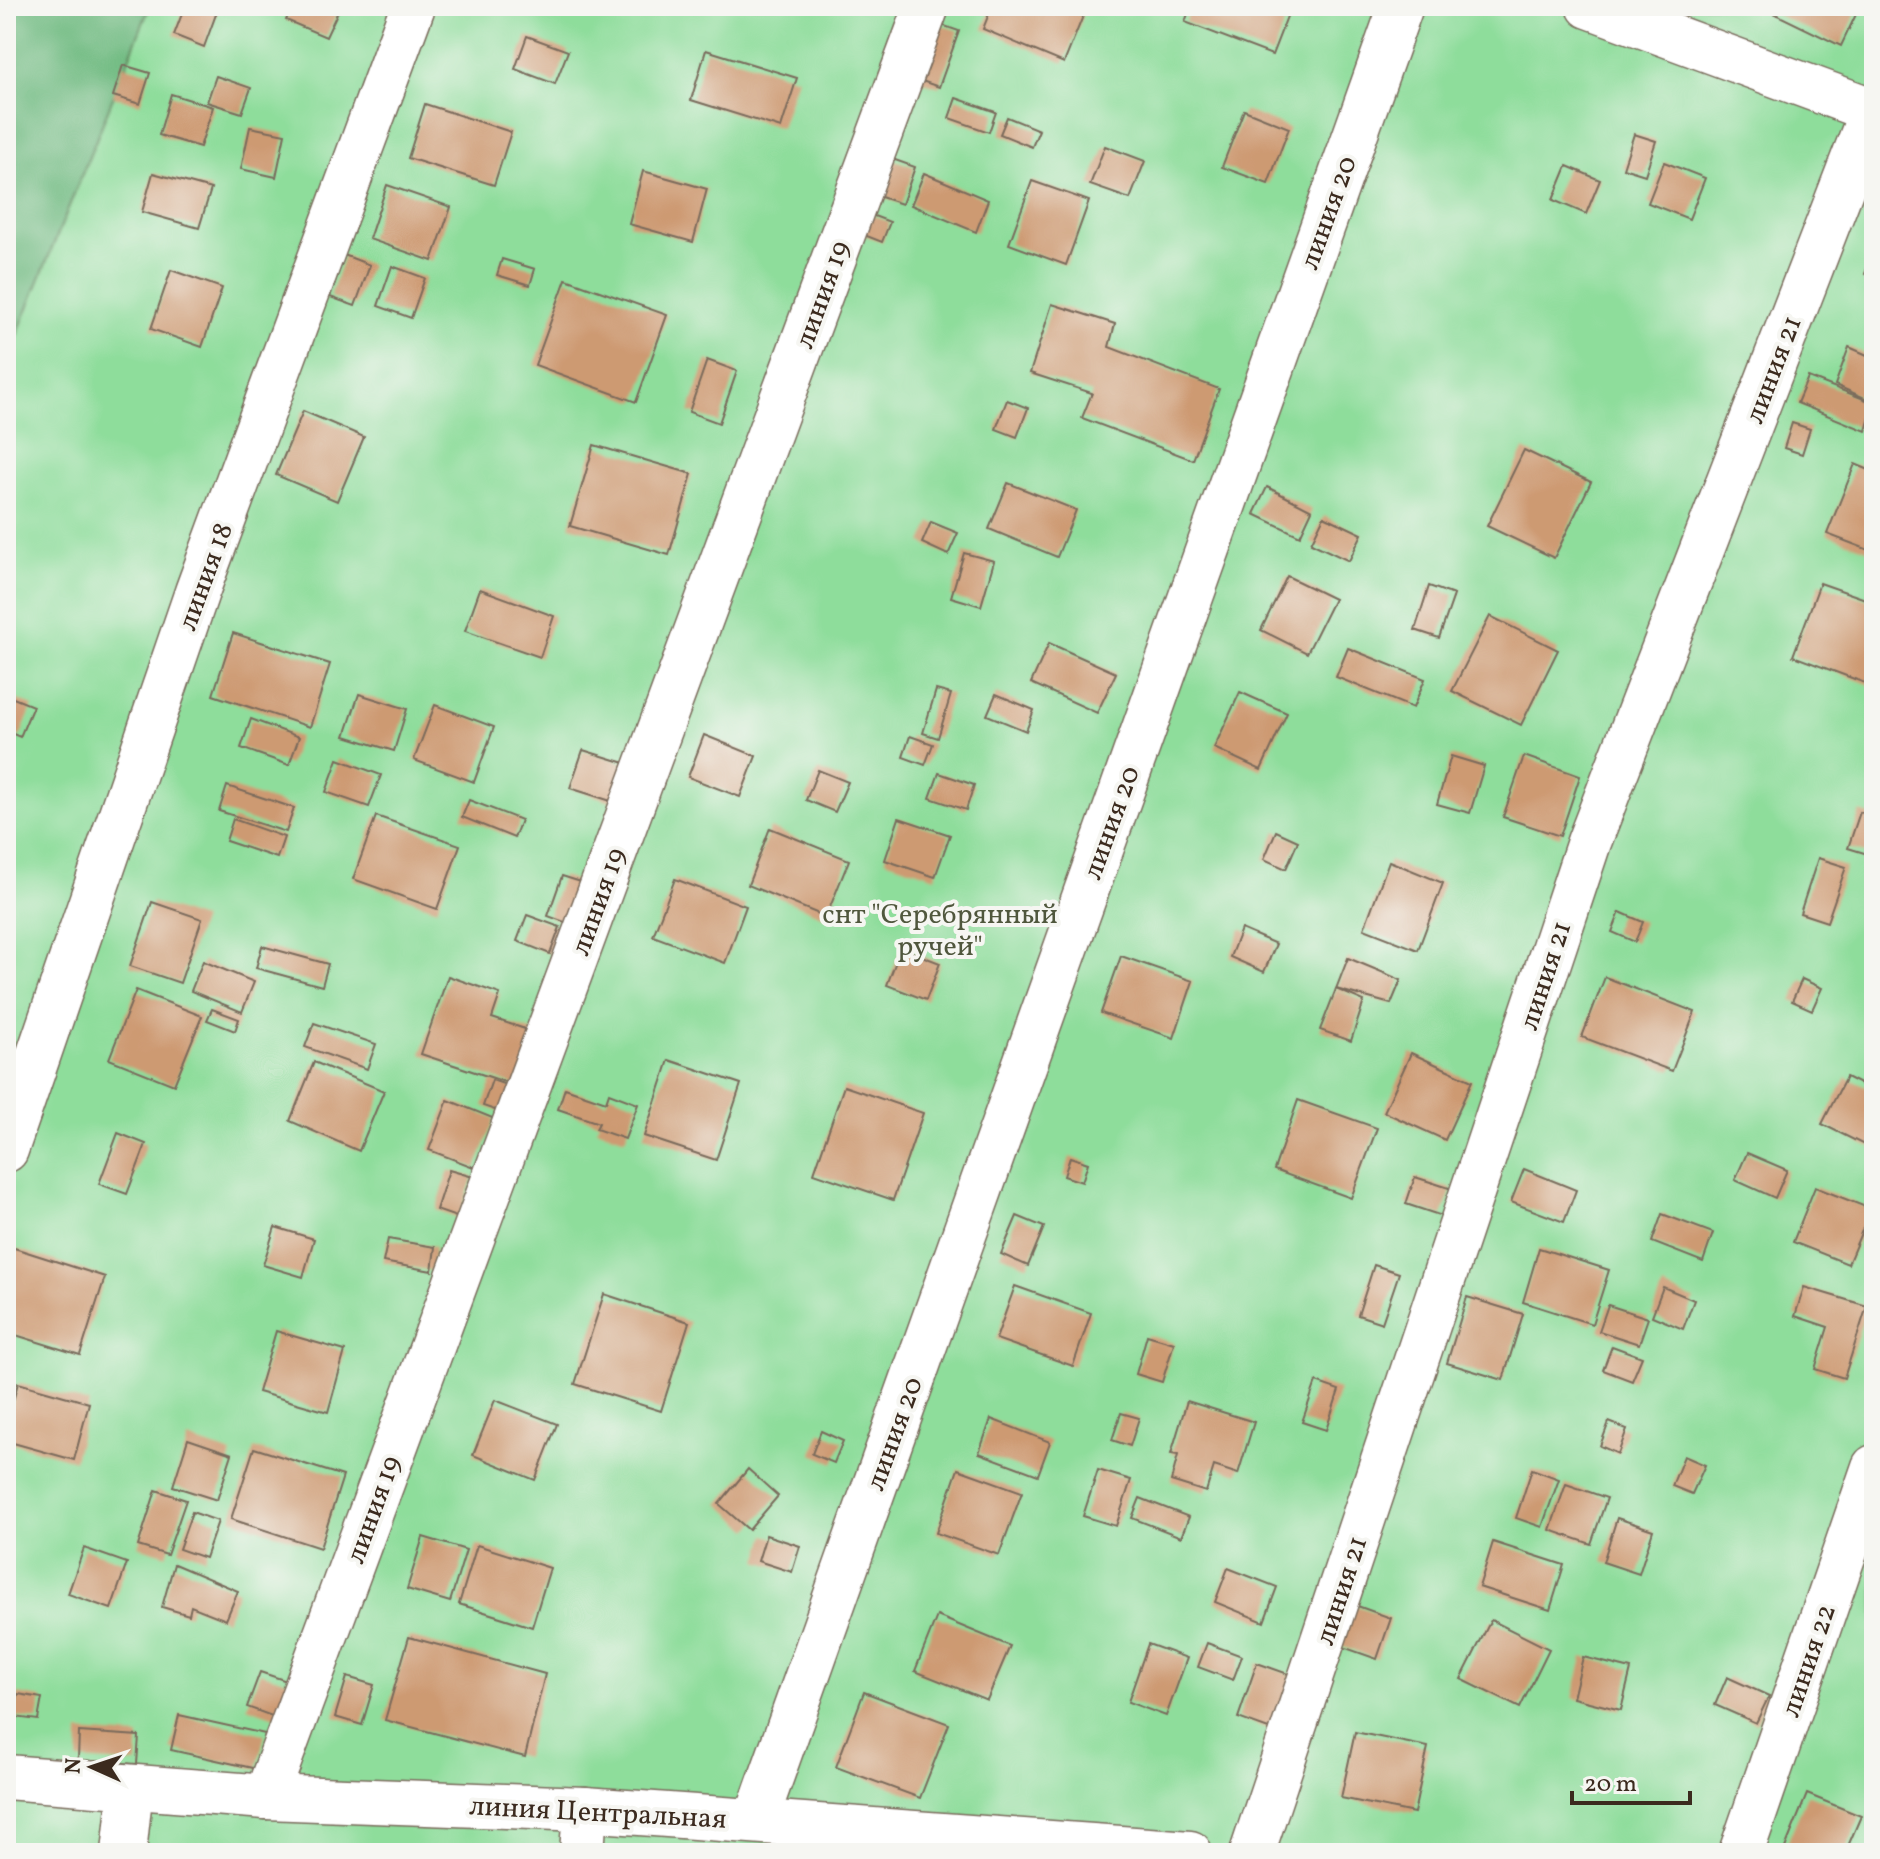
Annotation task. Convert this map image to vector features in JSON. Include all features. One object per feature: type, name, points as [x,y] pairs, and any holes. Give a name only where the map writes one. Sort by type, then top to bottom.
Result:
[{"type":"street","name":"линия 18","points":[[6,1150],[197,592],[413,6]]},
{"type":"street","name":"линия 19","points":[[266,1797],[927,6]]},
{"type":"street","name":"линия 20","points":[[756,1820],[1401,6]]},
{"type":"street","points":[[1589,6],[1873,111]]},
{"type":"street","name":"линия 21","points":[[1252,1853],[1589,842],[1873,111]]},
{"type":"street","name":"линия 22","points":[[1741,1853],[1874,1467]]},
{"type":"street","name":"линия Центральная","points":[[6,1777],[266,1797],[585,1809],[756,1820],[1048,1848],[1190,1853]]},
{"type":"street","points":[[124,1853],[131,1787]]},
{"type":"street","points":[[582,1853],[585,1809]]},
{"type":"green space","points":[[6,6],[150,6],[6,362]]},
{"type":"green space","name":"снт \"Серебрянный ручей\"","points":[[150,6],[1874,6],[1874,1853],[6,1853],[6,362]]},
{"type":"building","points":[[185,6],[219,6],[204,47],[174,35]]},
{"type":"building","points":[[293,6],[340,7],[326,37],[286,20]]},
{"type":"building","points":[[992,6],[1059,6],[1083,16],[1064,63],[983,29]]},
{"type":"building","points":[[1191,6],[1291,6],[1272,55],[1185,22]]},
{"type":"building","points":[[1772,6],[1860,6],[1841,46],[1769,11]]},
{"type":"building","points":[[930,21],[959,31],[939,87],[910,77]]},
{"type":"building","points":[[527,36],[568,51],[555,84],[515,69]]},
{"type":"building","points":[[706,50],[797,78],[781,128],[691,100]]},
{"type":"building","points":[[123,65],[150,73],[140,104],[113,96]]},
{"type":"building","points":[[216,76],[251,88],[242,113],[207,102]]},
{"type":"building","points":[[171,94],[213,107],[200,147],[159,135]]},
{"type":"building","points":[[956,98],[996,112],[989,132],[949,118]]},
{"type":"building","points":[[425,104],[511,132],[494,185],[408,158]]},
{"type":"building","points":[[1244,110],[1289,128],[1268,184],[1222,167]]},
{"type":"building","points":[[1007,117],[1039,130],[1032,147],[1000,134]]},
{"type":"building","points":[[250,127],[285,134],[276,177],[241,169]]},
{"type":"building","points":[[1634,134],[1656,141],[1645,175],[1623,168]]},
{"type":"building","points":[[1105,146],[1145,161],[1130,199],[1090,185]]},
{"type":"building","points":[[881,155],[915,167],[902,204],[869,193]]},
{"type":"building","points":[[1664,162],[1705,178],[1689,219],[1648,203]]},
{"type":"building","points":[[1567,166],[1600,180],[1586,214],[1553,200]]},
{"type":"building","points":[[643,171],[707,189],[693,242],[629,224]]},
{"type":"building","points":[[153,173],[211,189],[199,228],[142,212]]},
{"type":"building","points":[[924,173],[988,200],[976,232],[911,205]]},
{"type":"building","points":[[1032,181],[1089,201],[1066,265],[1009,244]]},
{"type":"building","points":[[387,185],[451,207],[432,261],[369,239]]},
{"type":"building","points":[[861,211],[890,222],[882,242],[854,231]]},
{"type":"building","points":[[1874,250],[1874,277],[1865,274]]},
{"type":"building","points":[[344,255],[370,265],[355,306],[330,297]]},
{"type":"building","points":[[502,259],[535,269],[530,285],[497,275]]},
{"type":"building","points":[[392,266],[425,278],[411,318],[378,306]]},
{"type":"building","points":[[171,270],[222,288],[202,347],[151,329]]},
{"type":"building","points":[[566,279],[667,315],[636,402],[535,365]]},
{"type":"building","points":[[1052,304],[1115,324],[1109,347],[1219,389],[1193,460],[1082,418],[1092,393],[1030,373]]},
{"type":"building","points":[[1849,347],[1874,358],[1874,402],[1835,385]]},
{"type":"building","points":[[707,360],[737,371],[719,423],[689,412]]},
{"type":"building","points":[[1808,377],[1874,403],[1866,431],[1797,403]]},
{"type":"building","points":[[1007,400],[1028,408],[1017,437],[996,429]]},
{"type":"building","points":[[303,411],[364,437],[337,501],[276,475]]},
{"type":"building","points":[[1792,423],[1810,429],[1802,454],[1784,448]]},
{"type":"building","points":[[594,445],[692,474],[669,555],[570,526]]},
{"type":"building","points":[[1524,450],[1591,482],[1554,558],[1487,526]]},
{"type":"building","points":[[1855,464],[1874,472],[1874,552],[1827,534]]},
{"type":"building","points":[[1008,483],[1076,510],[1057,557],[989,529]]},
{"type":"building","points":[[1267,487],[1312,510],[1300,536],[1254,514]]},
{"type":"building","points":[[1324,516],[1362,534],[1349,561],[1311,543]]},
{"type":"building","points":[[931,522],[958,533],[948,555],[922,543]]},
{"type":"building","points":[[964,553],[994,561],[981,606],[951,597]]},
{"type":"building","points":[[1287,576],[1334,599],[1307,653],[1261,630]]},
{"type":"building","points":[[1820,583],[1874,602],[1873,686],[1793,656]]},
{"type":"building","points":[[1429,586],[1454,595],[1439,638],[1415,630]]},
{"type":"building","points":[[480,589],[554,616],[540,657],[465,631]]},
{"type":"building","points":[[1490,616],[1558,650],[1521,725],[1452,691]]},
{"type":"building","points":[[233,633],[330,664],[310,727],[213,695]]},
{"type":"building","points":[[1049,643],[1116,673],[1097,713],[1031,683]]},
{"type":"building","points":[[1348,648],[1425,679],[1413,708],[1336,677]]},
{"type":"building","points":[[936,690],[951,694],[938,738],[923,733]]},
{"type":"building","points":[[1240,692],[1287,713],[1261,770],[1214,748]]},
{"type":"building","points":[[359,694],[407,709],[394,751],[345,736]]},
{"type":"building","points":[[996,694],[1034,710],[1026,731],[987,715]]},
{"type":"building","points":[[6,695],[33,706],[20,737],[6,731]]},
{"type":"building","points":[[435,705],[494,727],[474,782],[414,760]]},
{"type":"building","points":[[251,719],[299,737],[289,765],[241,748]]},
{"type":"building","points":[[704,735],[756,756],[740,797],[688,777]]},
{"type":"building","points":[[910,736],[933,744],[925,765],[903,757]]},
{"type":"building","points":[[583,750],[625,763],[614,802],[570,788]]},
{"type":"building","points":[[1451,756],[1484,766],[1470,813],[1437,804]]},
{"type":"building","points":[[1524,756],[1580,776],[1560,836],[1503,817]]},
{"type":"building","points":[[338,759],[381,775],[369,807],[326,792]]},
{"type":"building","points":[[818,770],[848,782],[835,812],[806,800]]},
{"type":"building","points":[[939,773],[974,785],[966,810],[930,798]]},
{"type":"building","points":[[227,786],[294,808],[286,832],[219,811]]},
{"type":"building","points":[[469,800],[521,820],[514,838],[462,817]]},
{"type":"building","points":[[1860,812],[1874,816],[1874,856],[1848,848]]},
{"type":"building","points":[[376,816],[460,845],[437,909],[353,879]]},
{"type":"building","points":[[899,818],[950,835],[935,877],[885,860]]},
{"type":"building","points":[[233,819],[284,837],[277,858],[226,841]]},
{"type":"building","points":[[770,828],[849,860],[826,917],[748,885]]},
{"type":"building","points":[[1276,831],[1298,841],[1286,869],[1264,859]]},
{"type":"building","points":[[1818,858],[1846,867],[1827,922],[1800,913]]},
{"type":"building","points":[[1389,861],[1443,883],[1418,950],[1364,929]]},
{"type":"building","points":[[562,876],[584,883],[570,924],[548,916]]},
{"type":"building","points":[[675,879],[746,906],[725,963],[653,936]]},
{"type":"building","points":[[152,902],[202,919],[180,983],[130,966]]},
{"type":"building","points":[[1620,912],[1643,922],[1635,942],[1612,932]]},
{"type":"building","points":[[527,915],[560,927],[550,954],[517,941]]},
{"type":"building","points":[[1241,929],[1276,944],[1264,972],[1230,957]]},
{"type":"building","points":[[262,946],[328,964],[322,986],[256,968]]},
{"type":"building","points":[[901,948],[940,963],[926,1000],[887,985]]},
{"type":"building","points":[[1121,956],[1193,981],[1174,1038],[1101,1013]]},
{"type":"building","points":[[1348,958],[1401,980],[1391,1004],[1336,989]]},
{"type":"building","points":[[203,961],[254,982],[242,1012],[191,991]]},
{"type":"building","points":[[448,976],[500,994],[492,1018],[537,1033],[520,1087],[421,1054]]},
{"type":"building","points":[[1605,977],[1695,1012],[1672,1071],[1582,1037]]},
{"type":"building","points":[[1802,979],[1822,988],[1812,1010],[1792,1001]]},
{"type":"building","points":[[1336,989],[1364,1001],[1351,1041],[1320,1030]]},
{"type":"building","points":[[136,990],[202,1016],[174,1085],[109,1059]]},
{"type":"building","points":[[212,1009],[239,1019],[235,1031],[207,1020]]},
{"type":"building","points":[[314,1023],[376,1044],[367,1069],[305,1047]]},
{"type":"building","points":[[1411,1053],[1472,1081],[1445,1140],[1384,1112]]},
{"type":"building","points":[[669,1060],[741,1084],[716,1160],[644,1136]]},
{"type":"building","points":[[314,1062],[384,1091],[359,1151],[290,1121]]},
{"type":"building","points":[[1846,1077],[1874,1091],[1874,1140],[1870,1148],[1822,1124]]},
{"type":"building","points":[[492,1080],[515,1088],[506,1114],[483,1106]]},
{"type":"building","points":[[844,1086],[923,1113],[893,1200],[814,1173]]},
{"type":"building","points":[[565,1088],[606,1102],[609,1093],[638,1104],[625,1139],[596,1129],[599,1123],[558,1109]]},
{"type":"building","points":[[448,1100],[495,1119],[476,1168],[429,1150]]},
{"type":"building","points":[[1298,1100],[1377,1128],[1351,1198],[1274,1170]]},
{"type":"building","points":[[118,1133],[146,1144],[127,1194],[99,1184]]},
{"type":"building","points":[[1747,1153],[1787,1170],[1775,1198],[1735,1180]]},
{"type":"building","points":[[1070,1157],[1088,1163],[1082,1182],[1064,1176]]},
{"type":"building","points":[[1524,1169],[1576,1190],[1564,1222],[1511,1202]]},
{"type":"building","points":[[449,1170],[473,1177],[459,1218],[436,1210]]},
{"type":"building","points":[[1415,1177],[1452,1189],[1442,1216],[1406,1204]]},
{"type":"building","points":[[1815,1187],[1871,1209],[1848,1264],[1793,1242]]},
{"type":"building","points":[[1662,1214],[1713,1233],[1703,1262],[1652,1242]]},
{"type":"building","points":[[1017,1216],[1044,1227],[1028,1266],[1001,1254]]},
{"type":"building","points":[[275,1227],[314,1239],[303,1277],[263,1265]]},
{"type":"building","points":[[388,1239],[435,1247],[432,1271],[383,1262]]},
{"type":"building","points":[[8,1246],[105,1277],[80,1355],[6,1332]]},
{"type":"building","points":[[1539,1248],[1609,1270],[1592,1324],[1523,1302]]},
{"type":"building","points":[[1374,1265],[1399,1273],[1382,1323],[1358,1315]]},
{"type":"building","points":[[1015,1286],[1091,1313],[1073,1366],[996,1339]]},
{"type":"building","points":[[1663,1287],[1694,1300],[1683,1329],[1652,1316]]},
{"type":"building","points":[[1804,1287],[1867,1306],[1844,1378],[1815,1369],[1828,1327],[1795,1316]]},
{"type":"building","points":[[604,1294],[689,1322],[661,1411],[575,1384]]},
{"type":"building","points":[[1467,1297],[1523,1314],[1503,1380],[1447,1363]]},
{"type":"building","points":[[1608,1305],[1648,1318],[1639,1344],[1599,1331]]},
{"type":"building","points":[[276,1331],[345,1351],[328,1412],[258,1392]]},
{"type":"building","points":[[1147,1335],[1174,1343],[1162,1382],[1136,1374]]},
{"type":"building","points":[[1612,1346],[1642,1357],[1632,1381],[1603,1370]]},
{"type":"building","points":[[1316,1382],[1339,1390],[1326,1430],[1302,1422]]},
{"type":"building","points":[[18,1383],[89,1403],[74,1460],[6,1441],[6,1426]]},
{"type":"building","points":[[495,1400],[557,1424],[535,1480],[473,1455]]},
{"type":"building","points":[[1187,1401],[1254,1422],[1238,1474],[1214,1466],[1206,1492],[1171,1481],[1178,1455],[1171,1454]]},
{"type":"building","points":[[1121,1413],[1139,1418],[1130,1446],[1112,1440]]},
{"type":"building","points":[[991,1419],[1050,1442],[1038,1475],[979,1453]]},
{"type":"building","points":[[1609,1422],[1627,1429],[1618,1454],[1600,1446]]},
{"type":"building","points":[[821,1431],[843,1441],[834,1463],[812,1454]]},
{"type":"building","points":[[188,1439],[232,1454],[217,1500],[173,1486]]},
{"type":"building","points":[[254,1448],[343,1476],[320,1548],[231,1519]]},
{"type":"building","points":[[1684,1456],[1705,1465],[1692,1494],[1672,1486]]},
{"type":"building","points":[[748,1469],[778,1496],[749,1530],[719,1504]]},
{"type":"building","points":[[958,1469],[1022,1492],[999,1555],[936,1533]]},
{"type":"building","points":[[1532,1469],[1559,1479],[1542,1527],[1516,1518]]},
{"type":"building","points":[[1098,1470],[1131,1480],[1116,1526],[1083,1516]]},
{"type":"building","points":[[1566,1484],[1607,1498],[1591,1544],[1550,1530]]},
{"type":"building","points":[[156,1490],[186,1500],[167,1555],[138,1546]]},
{"type":"building","points":[[1140,1498],[1189,1517],[1181,1537],[1132,1518]]},
{"type":"building","points":[[192,1512],[218,1521],[205,1558],[179,1549]]},
{"type":"building","points":[[1617,1518],[1653,1530],[1639,1574],[1603,1562]]},
{"type":"building","points":[[766,1535],[800,1546],[792,1572],[758,1561]]},
{"type":"building","points":[[423,1537],[466,1550],[450,1602],[407,1589]]},
{"type":"building","points":[[1493,1542],[1564,1565],[1550,1610],[1479,1587]]},
{"type":"building","points":[[477,1545],[550,1568],[532,1627],[459,1604]]},
{"type":"building","points":[[84,1548],[127,1563],[111,1609],[68,1594]]},
{"type":"building","points":[[174,1564],[238,1591],[226,1620],[191,1606],[189,1615],[162,1607]]},
{"type":"building","points":[[1228,1568],[1277,1587],[1264,1622],[1215,1602]]},
{"type":"building","points":[[1352,1604],[1391,1618],[1377,1659],[1337,1645]]},
{"type":"building","points":[[937,1616],[1010,1646],[987,1700],[915,1671]]},
{"type":"building","points":[[1491,1620],[1549,1649],[1520,1708],[1461,1679]]},
{"type":"building","points":[[409,1637],[545,1674],[525,1757],[385,1720]]},
{"type":"building","points":[[1207,1643],[1242,1656],[1233,1680],[1198,1667]]},
{"type":"building","points":[[1148,1644],[1187,1658],[1166,1716],[1128,1702]]},
{"type":"building","points":[[1583,1657],[1631,1669],[1621,1710],[1573,1698]]},
{"type":"building","points":[[1257,1663],[1294,1676],[1274,1731],[1238,1718]]},
{"type":"building","points":[[260,1672],[296,1684],[283,1720],[247,1707]]},
{"type":"building","points":[[347,1677],[374,1685],[362,1725],[335,1717]]},
{"type":"building","points":[[1727,1677],[1769,1696],[1756,1723],[1715,1705]]},
{"type":"building","points":[[864,1692],[949,1724],[920,1798],[836,1767]]},
{"type":"building","points":[[18,1694],[42,1698],[38,1720],[14,1717]]},
{"type":"building","points":[[179,1715],[265,1734],[257,1769],[171,1750]]},
{"type":"building","points":[[79,1732],[139,1736],[137,1764],[78,1760]]},
{"type":"building","points":[[1355,1732],[1428,1747],[1414,1813],[1341,1798]]},
{"type":"building","points":[[1807,1794],[1861,1816],[1845,1853],[1798,1853],[1785,1848]]}]
